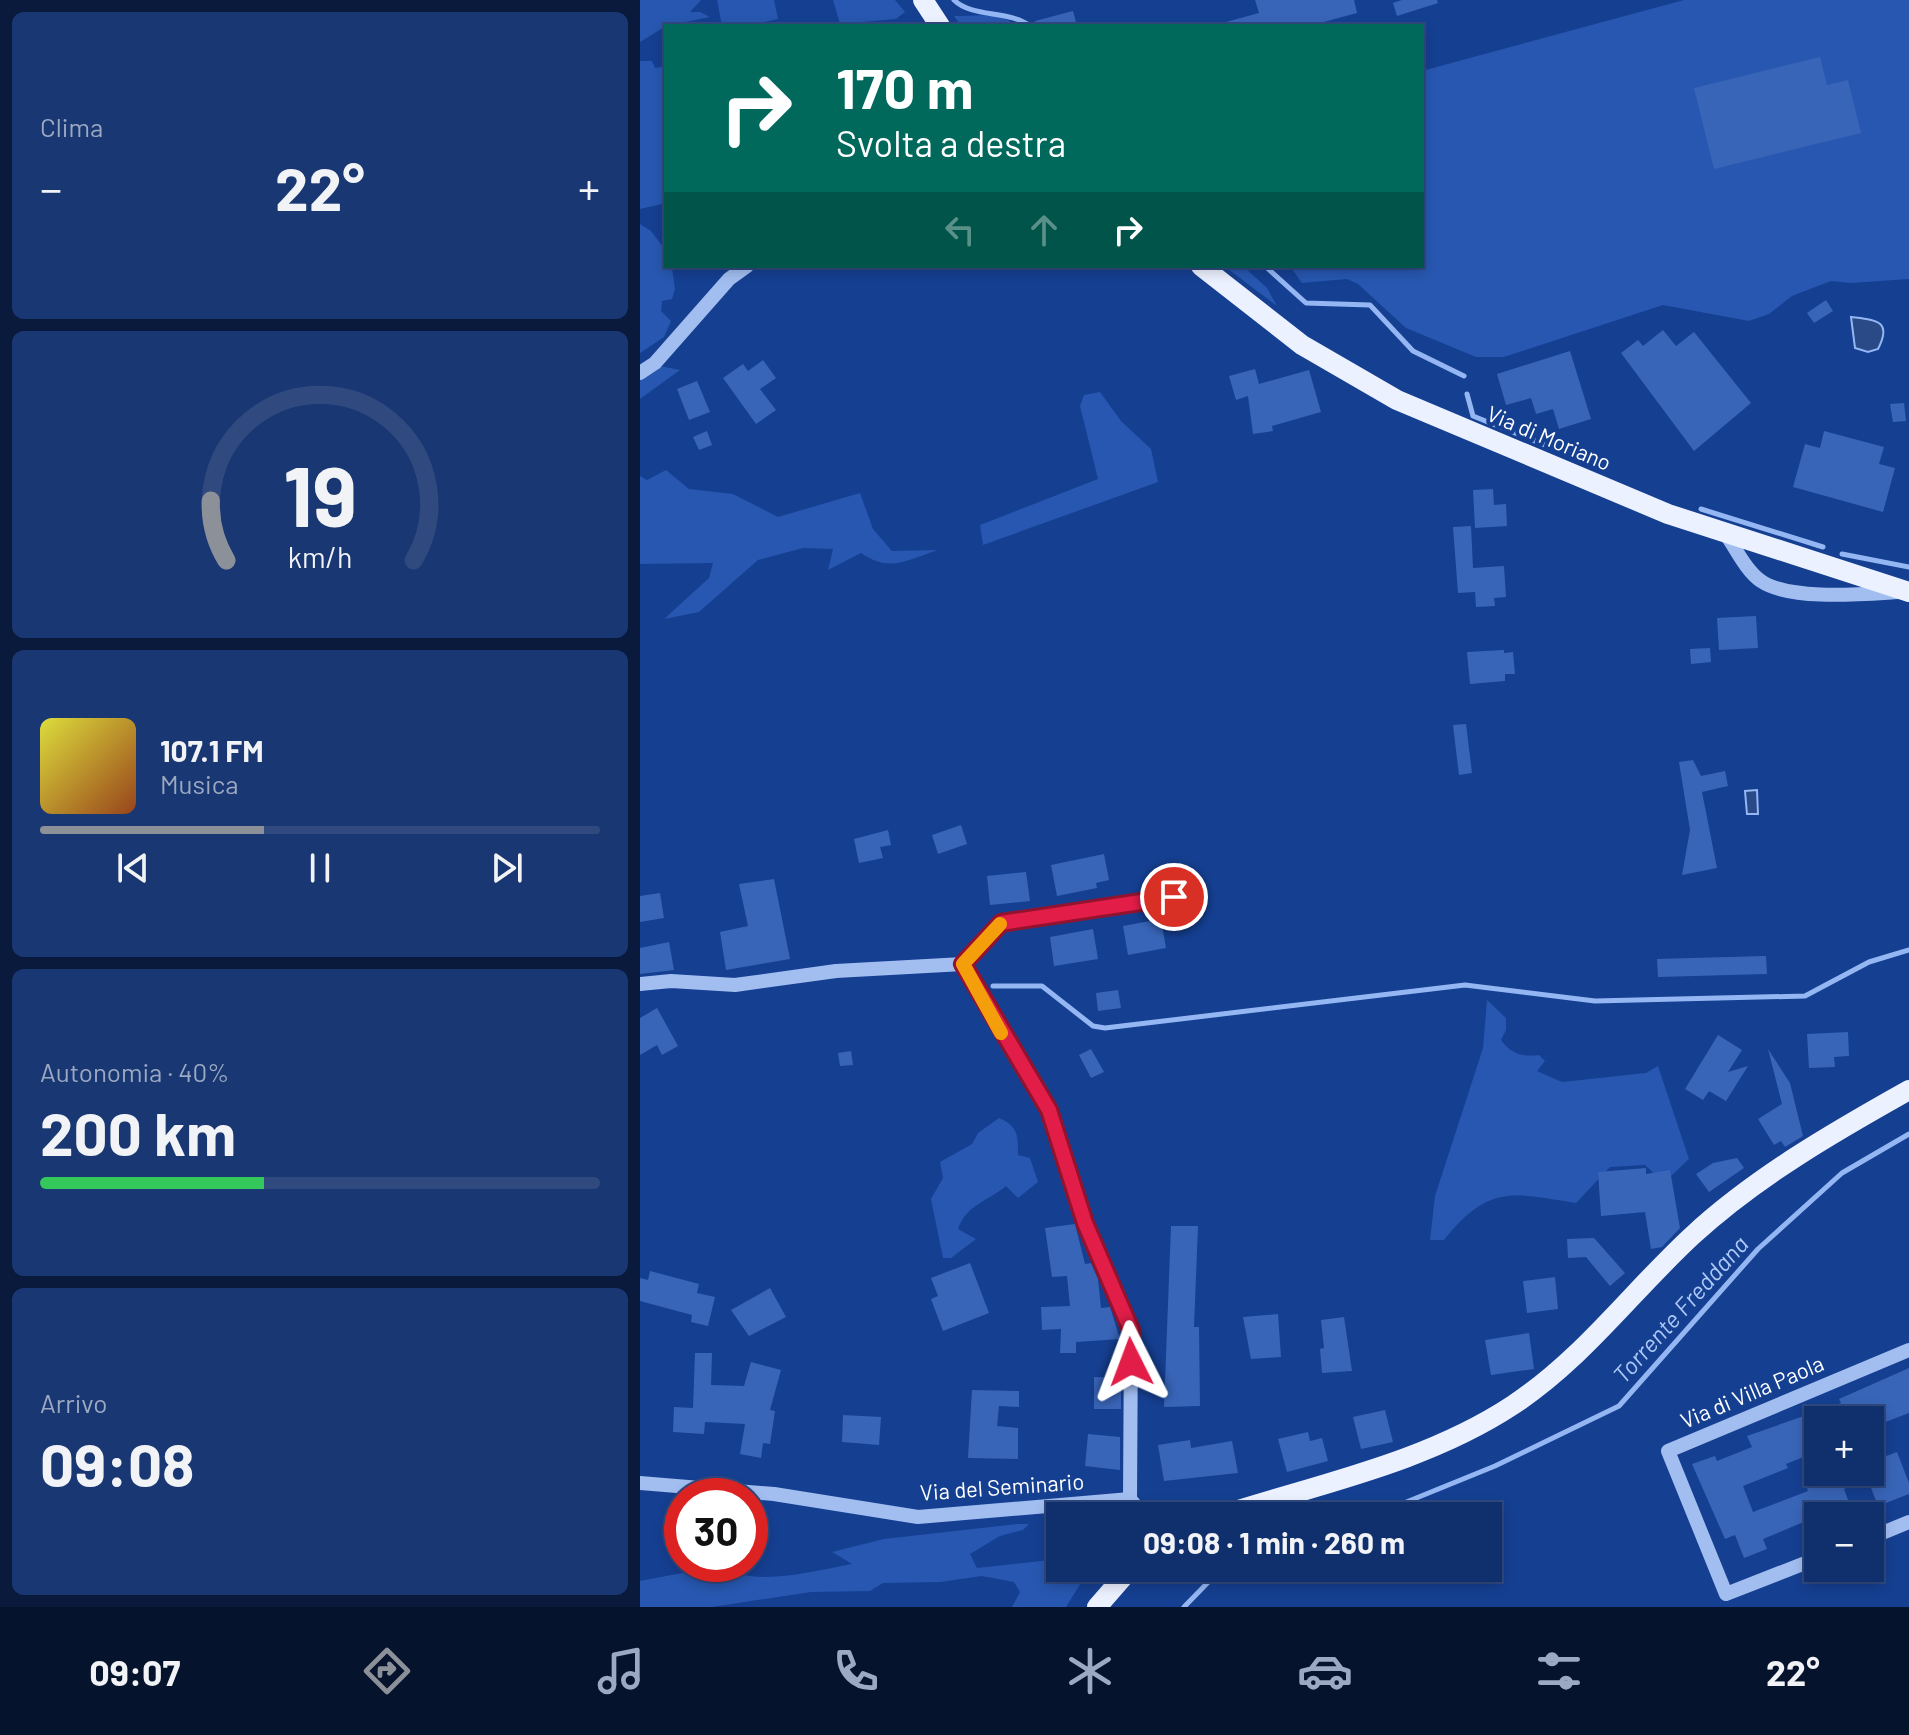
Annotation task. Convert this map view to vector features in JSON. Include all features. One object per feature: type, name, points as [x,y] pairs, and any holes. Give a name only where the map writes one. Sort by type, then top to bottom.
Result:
[{"type":"main road","points":[[923,0],[939,24]]},
{"type":"main road","name":"Via di Moriano","points":[[1204,268],[1302,345],[1397,400],[1727,536],[1909,592]]},
{"type":"main road","points":[[1263,1502],[1426,1450],[1487,1421],[1534,1391],[1577,1354],[1689,1238],[1742,1194],[1909,1090]]},
{"type":"main road","points":[[1097,1607],[1119,1582]]},
{"type":"street","points":[[640,373],[655,363],[729,279],[744,268]]},
{"type":"street","points":[[1727,536],[1761,581],[1792,591],[1909,592]]},
{"type":"street","points":[[640,984],[671,981],[735,985],[836,971],[963,964],[1001,923],[1174,897]]},
{"type":"street","points":[[963,964],[1049,1110],[1085,1223],[1131,1330],[1130,1499],[1132,1502]]},
{"type":"street","name":"Via di Villa Paola","points":[[1804,1563],[1726,1594],[1668,1451],[1909,1350]]},
{"type":"street","name":"Via del Seminario","points":[[640,1483],[774,1494],[918,1517],[1130,1499]]},
{"type":"street","points":[[1884,1532],[1909,1522]]},
{"type":"shaded area","points":[[640,0],[701,0],[690,12],[700,12],[710,17],[664,24],[664,27],[640,42]]},
{"type":"shaded area","points":[[717,0],[774,0],[778,19],[755,24],[722,24]]},
{"type":"shaded area","points":[[833,0],[895,0],[905,12],[896,19],[840,24]]},
{"type":"shaded area","points":[[1684,0],[1909,0],[1909,279],[1851,283],[1831,281],[1792,296],[1769,314],[1749,321],[1663,305],[1504,357],[1476,357],[1406,328],[1358,284],[1347,279],[1302,283],[1291,268],[1424,268],[1424,70]]},
{"type":"shaded area","points":[[954,16],[995,16],[1014,24],[960,24]]},
{"type":"shaded area","points":[[640,61],[652,61],[655,68],[664,66],[664,194],[661,195],[664,203],[640,209]]},
{"type":"shaded area","points":[[640,224],[651,231],[664,248],[664,268],[672,268],[675,289],[672,299],[662,301],[661,311],[671,321],[664,337],[640,353]]},
{"type":"shaded area","points":[[1227,268],[1245,268],[1267,288],[1277,306]]},
{"type":"shaded area","points":[[1851,317],[1879,323],[1883,332],[1878,349],[1868,352],[1855,348]]},
{"type":"shaded area","points":[[660,366],[680,370],[640,399],[640,376]]},
{"type":"shaded area","points":[[1100,392],[1121,421],[1151,449],[1158,482],[983,545],[980,525],[1098,479],[1080,406],[1084,395]]},
{"type":"shaded area","points":[[666,470],[689,489],[733,494],[778,517],[860,493],[873,529],[892,551],[938,550],[899,563],[881,562],[861,553],[828,570],[833,549],[803,548],[758,560],[699,612],[664,619],[709,578],[713,563],[640,564],[640,476],[647,480]]},
{"type":"shaded area","points":[[1757,790],[1758,814],[1747,814],[1745,791]]},
{"type":"shaded area","points":[[1487,1000],[1506,1018],[1506,1030],[1501,1040],[1505,1045],[1517,1054],[1539,1055],[1545,1061],[1537,1071],[1562,1082],[1646,1073],[1658,1066],[1689,1159],[1671,1176],[1660,1179],[1645,1165],[1610,1167],[1576,1203],[1518,1196],[1489,1201],[1460,1222],[1444,1240],[1430,1240],[1435,1196],[1483,1048]]},
{"type":"shaded area","points":[[999,1118],[1013,1128],[1018,1155],[1030,1158],[1038,1182],[1018,1198],[1006,1186],[972,1209],[958,1229],[976,1239],[951,1258],[943,1258],[931,1199],[943,1178],[940,1162],[972,1144],[978,1133]]},
{"type":"shaded area","points":[[1029,1524],[1023,1530],[1000,1536],[970,1554],[977,1568],[1046,1561],[1046,1582],[1081,1582],[1066,1607],[1012,1607],[1020,1592],[1014,1582],[982,1576],[940,1582],[883,1583],[870,1591],[811,1592],[712,1607],[640,1607],[640,1581],[664,1576],[664,1582],[768,1582],[768,1577],[852,1564],[832,1552],[884,1539]]},
{"type":"building","points":[[1255,0],[1354,0],[1357,13],[1316,24],[1226,24],[1259,13]]},
{"type":"building","points":[[1437,0],[1438,3],[1397,16],[1393,3]]},
{"type":"building","points":[[1073,11],[1076,24],[1036,24],[1035,21]]},
{"type":"building","points":[[1820,57],[1827,85],[1848,80],[1861,133],[1714,169],[1694,88]]},
{"type":"building","points":[[1826,300],[1833,311],[1814,323],[1807,313]]},
{"type":"building","points":[[1663,330],[1676,346],[1694,332],[1751,403],[1694,451],[1621,353],[1638,340],[1643,346]]},
{"type":"building","points":[[1570,351],[1591,419],[1559,429],[1553,409],[1536,414],[1531,398],[1506,405],[1497,374]]},
{"type":"building","points":[[763,360],[776,378],[760,389],[776,410],[756,424],[723,378],[743,364],[748,371]]},
{"type":"building","points":[[1255,369],[1259,384],[1309,370],[1321,412],[1272,426],[1273,431],[1253,434],[1248,396],[1236,400],[1229,376]]},
{"type":"building","points":[[697,381],[710,412],[689,420],[677,389]]},
{"type":"building","points":[[1904,403],[1906,421],[1893,422],[1890,404]]},
{"type":"building","points":[[707,431],[712,445],[699,450],[693,437]]},
{"type":"building","points":[[1824,431],[1884,447],[1879,464],[1895,468],[1883,512],[1793,487],[1805,444],[1820,448]]},
{"type":"building","points":[[1493,489],[1494,505],[1506,504],[1507,526],[1475,528],[1473,490]]},
{"type":"building","points":[[1471,526],[1473,568],[1504,566],[1506,597],[1494,598],[1495,606],[1476,607],[1475,592],[1458,593],[1453,527]]},
{"type":"building","points":[[1756,616],[1758,648],[1719,650],[1717,618]]},
{"type":"building","points":[[1710,648],[1711,662],[1691,664],[1690,649]]},
{"type":"building","points":[[1504,650],[1504,653],[1513,652],[1515,674],[1505,674],[1505,681],[1470,684],[1467,652]]},
{"type":"building","points":[[1466,724],[1472,773],[1459,775],[1453,725]]},
{"type":"building","points":[[1693,760],[1701,776],[1725,771],[1728,786],[1702,792],[1717,868],[1682,875],[1690,830],[1679,762]]},
{"type":"building","points":[[961,825],[967,844],[938,854],[932,835]]},
{"type":"building","points":[[888,830],[891,845],[880,847],[883,858],[859,863],[854,839]]},
{"type":"building","points":[[1104,854],[1109,880],[1096,883],[1097,888],[1057,896],[1051,865]]},
{"type":"building","points":[[1026,872],[1030,901],[990,905],[987,876]]},
{"type":"building","points":[[774,879],[790,959],[726,970],[720,932],[748,926],[739,884]]},
{"type":"building","points":[[660,893],[664,918],[640,922],[640,896]]},
{"type":"building","points":[[1161,919],[1166,948],[1128,955],[1123,926]]},
{"type":"building","points":[[1093,929],[1098,959],[1054,966],[1050,937]]},
{"type":"building","points":[[669,942],[674,970],[640,974],[640,948]]},
{"type":"building","points":[[1766,956],[1767,974],[1658,977],[1657,959]]},
{"type":"building","points":[[1118,990],[1121,1008],[1098,1011],[1096,993]]},
{"type":"building","points":[[657,1008],[678,1046],[662,1055],[657,1045],[640,1055],[640,1018]]},
{"type":"building","points":[[1848,1032],[1849,1056],[1834,1057],[1835,1067],[1809,1068],[1807,1034]]},
{"type":"building","points":[[1718,1035],[1742,1050],[1728,1072],[1748,1066],[1726,1101],[1709,1091],[1703,1100],[1685,1089]]},
{"type":"building","points":[[1091,1049],[1104,1072],[1091,1078],[1079,1055]]},
{"type":"building","points":[[1768,1049],[1790,1083],[1803,1136],[1785,1147],[1781,1141],[1774,1145],[1758,1119],[1782,1104]]},
{"type":"building","points":[[851,1051],[853,1065],[840,1066],[838,1053]]},
{"type":"building","points":[[1737,1158],[1744,1168],[1709,1192],[1696,1174],[1713,1163]]},
{"type":"building","points":[[1646,1168],[1646,1174],[1670,1170],[1680,1228],[1662,1247],[1651,1249],[1645,1212],[1601,1216],[1598,1172]]},
{"type":"building","points":[[1075,1224],[1085,1264],[1091,1263],[1098,1279],[1101,1308],[1110,1307],[1120,1339],[1076,1342],[1076,1353],[1060,1353],[1061,1329],[1042,1330],[1041,1307],[1070,1306],[1067,1276],[1052,1277],[1045,1228]]},
{"type":"building","points":[[1171,1226],[1198,1226],[1194,1327],[1199,1327],[1200,1406],[1164,1407]]},
{"type":"building","points":[[1594,1238],[1625,1273],[1610,1286],[1586,1257],[1568,1258],[1567,1239]]},
{"type":"building","points":[[970,1263],[989,1313],[943,1331],[931,1299],[938,1296],[931,1278]]},
{"type":"building","points":[[650,1271],[699,1284],[697,1293],[715,1297],[708,1326],[691,1322],[692,1315],[640,1301],[640,1278],[648,1280]]},
{"type":"building","points":[[1555,1277],[1558,1309],[1527,1313],[1523,1281]]},
{"type":"building","points":[[770,1288],[786,1317],[749,1336],[731,1310]]},
{"type":"building","points":[[1278,1314],[1281,1357],[1251,1359],[1243,1317]]},
{"type":"building","points":[[1344,1317],[1352,1371],[1322,1373],[1320,1349],[1324,1348],[1321,1320]]},
{"type":"building","points":[[1529,1333],[1534,1369],[1491,1375],[1485,1340]]},
{"type":"building","points":[[695,1353],[712,1353],[711,1385],[744,1386],[751,1362],[781,1370],[770,1410],[775,1411],[770,1444],[763,1443],[761,1458],[740,1454],[745,1424],[705,1422],[704,1434],[673,1432],[674,1407],[693,1408]]},
{"type":"building","points":[[1909,1368],[1909,1413],[1884,1423],[1884,1406],[1832,1406],[1841,1403],[1839,1399]]},
{"type":"building","points":[[1094,1377],[1121,1378],[1121,1409],[1094,1409]]},
{"type":"building","points":[[972,1390],[1019,1391],[1019,1407],[999,1406],[997,1426],[1018,1428],[1018,1459],[968,1458]]},
{"type":"building","points":[[1385,1410],[1393,1442],[1361,1449],[1353,1417]]},
{"type":"building","points":[[843,1415],[881,1417],[879,1445],[842,1442]]},
{"type":"building","points":[[1804,1416],[1804,1457],[1786,1464],[1788,1468],[1743,1486],[1753,1512],[1808,1491],[1806,1486],[1849,1486],[1844,1489],[1849,1502],[1804,1502],[1804,1522],[1763,1539],[1767,1549],[1744,1558],[1735,1535],[1725,1539],[1692,1464],[1715,1456],[1717,1461],[1752,1447],[1747,1436]]},
{"type":"building","points":[[1308,1432],[1310,1441],[1322,1438],[1328,1461],[1287,1472],[1278,1439]]},
{"type":"building","points":[[1088,1434],[1120,1437],[1120,1470],[1085,1466]]},
{"type":"building","points":[[1190,1440],[1191,1448],[1232,1441],[1238,1473],[1164,1481],[1158,1445]]},
{"type":"building","points":[[1897,1452],[1909,1483],[1909,1494],[1884,1504],[1876,1502],[1870,1486],[1884,1486],[1884,1457]]},
{"type":"waterway","points":[[954,0],[971,9],[1026,24]]},
{"type":"waterway","points":[[1267,268],[1306,303],[1370,305],[1413,351],[1464,376]]},
{"type":"waterway","points":[[1467,394],[1473,416],[1565,453]]},
{"type":"waterway","points":[[1701,509],[1823,547]]},
{"type":"waterway","points":[[1842,554],[1909,567]]},
{"type":"waterway","points":[[993,986],[1042,986],[1093,1026],[1105,1028],[1465,985],[1595,1001],[1805,996],[1869,962],[1909,950]]},
{"type":"waterway","name":"Torrente Freddana","points":[[1406,1502],[1495,1466],[1619,1406],[1758,1249],[1842,1173],[1909,1134]]},
{"type":"waterway","name":"Torrente Freddana","points":[[1184,1607],[1208,1582]]},
{"type":"slow traffic","points":[[1000,924],[963,964],[1001,1033]]},
{"type":"route","points":[[1131,1362],[1131,1330],[1123,1304],[1085,1223],[1049,1110],[990,1015],[963,964],[1001,923],[1174,897]]}]
